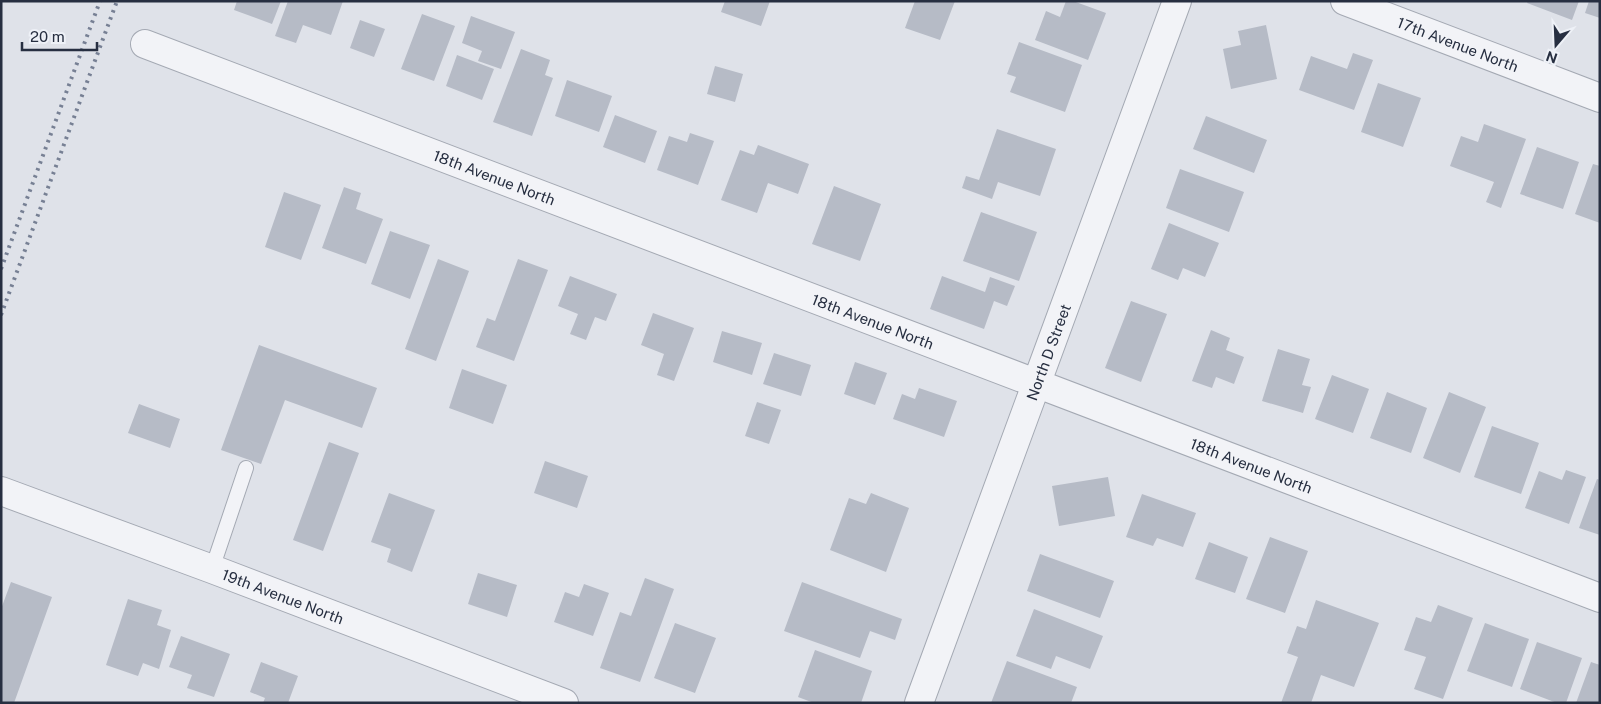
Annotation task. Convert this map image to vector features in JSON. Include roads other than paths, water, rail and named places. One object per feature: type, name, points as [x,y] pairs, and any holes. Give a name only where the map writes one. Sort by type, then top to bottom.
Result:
[{"type":"street","name":"North D Street","points":[[919,703],[1178,1]]},
{"type":"street","name":"17th Avenue North","points":[[1345,1],[1600,98]]},
{"type":"street","name":"18th Avenue North","points":[[145,44],[1600,598]]},
{"type":"street","name":"19th Avenue North","points":[[1,491],[564,703]]},
{"type":"lane","points":[[212,569],[246,468]]},
{"type":"railway","points":[[1,269],[100,1]]},
{"type":"railway","points":[[1,315],[117,1]]}]
